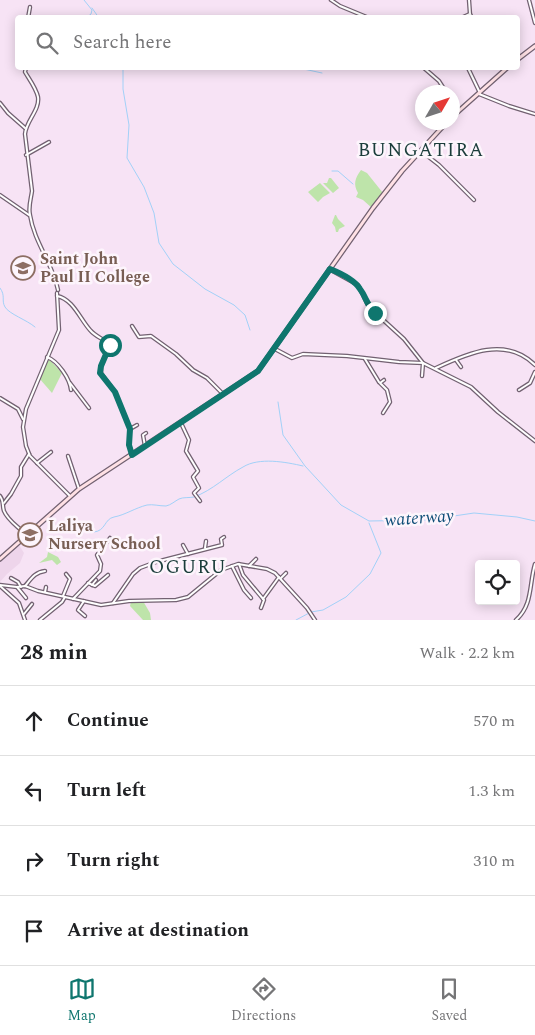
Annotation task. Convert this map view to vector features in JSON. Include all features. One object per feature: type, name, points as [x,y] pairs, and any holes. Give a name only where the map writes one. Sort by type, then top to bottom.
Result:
[{"type":"street","points":[[331,0],[362,15]]},
{"type":"street","points":[[469,0],[470,14]]},
{"type":"street","points":[[530,0],[535,23]]},
{"type":"street","points":[[29,15],[30,7]]},
{"type":"street","points":[[520,56],[535,46]]},
{"type":"street","points":[[23,419],[33,390],[59,330],[55,280],[30,216],[32,191],[26,156],[25,128],[38,102],[37,94],[26,70]]},
{"type":"street","points":[[426,70],[442,85]]},
{"type":"street","points":[[469,70],[480,93],[509,106],[535,114]]},
{"type":"street","points":[[460,110],[505,70]]},
{"type":"street","points":[[0,103],[25,128]]},
{"type":"street","points":[[0,559],[79,489],[258,371],[393,183],[440,130]]},
{"type":"street","points":[[26,156],[49,142]]},
{"type":"street","points":[[421,151],[439,165],[474,200]]},
{"type":"street","points":[[0,195],[30,216]]},
{"type":"street","points":[[330,269],[358,285],[369,307],[404,339],[423,363],[422,376]]},
{"type":"street","points":[[57,293],[70,303],[90,330],[110,345],[100,373],[115,392],[130,429],[129,445],[132,455]]},
{"type":"street","points":[[132,326],[138,336],[153,336],[194,370],[207,378],[224,395]]},
{"type":"street","points":[[435,368],[490,348],[508,349],[517,352],[535,365]]},
{"type":"street","points":[[274,349],[292,358],[303,354],[423,363],[471,387],[535,441]]},
{"type":"street","points":[[47,357],[53,359],[89,408]]},
{"type":"street","points":[[366,359],[380,383],[387,390],[390,402],[383,414]]},
{"type":"street","points":[[456,360],[461,367]]},
{"type":"street","points":[[518,390],[530,383],[535,372]]},
{"type":"street","points":[[380,383],[384,380]]},
{"type":"street","points":[[70,383],[71,390]]},
{"type":"street","points":[[0,398],[18,409],[23,419],[24,434],[29,454],[70,496]]},
{"type":"street","points":[[181,423],[189,440],[186,451],[198,471],[193,477],[198,488],[194,493],[200,502]]},
{"type":"street","points":[[130,429],[137,425]]},
{"type":"street","points":[[145,446],[144,435],[146,432]]},
{"type":"street","points":[[37,463],[51,452]]},
{"type":"street","points":[[4,503],[21,476],[21,467],[29,454]]},
{"type":"street","points":[[68,456],[79,489]]},
{"type":"street","points":[[0,496],[4,503],[4,511],[10,520],[26,534]]},
{"type":"street","points":[[113,603],[133,574],[140,568],[222,545],[224,537]]},
{"type":"street","points":[[73,598],[100,571],[101,564],[97,555],[110,538]]},
{"type":"street","points":[[206,541],[206,549]]},
{"type":"street","points":[[183,545],[188,554]]},
{"type":"street","points":[[248,566],[256,559]]},
{"type":"street","points":[[239,564],[242,574],[263,598]]},
{"type":"street","points":[[0,585],[25,586],[101,605],[176,600],[188,597],[221,570],[239,564],[267,569],[280,578],[307,608],[315,620]]},
{"type":"street","points":[[516,620],[524,611],[529,600],[535,564]]},
{"type":"street","points":[[232,566],[250,598]]},
{"type":"street","points":[[25,586],[36,574],[45,572]]},
{"type":"street","points":[[261,608],[263,598],[286,573]]},
{"type":"street","points":[[40,620],[62,602],[70,579],[66,574]]},
{"type":"street","points":[[88,584],[95,586],[108,575]]},
{"type":"street","points":[[11,578],[18,582],[21,587]]},
{"type":"street","points":[[92,585],[96,580]]},
{"type":"street","points":[[0,585],[18,603],[26,620]]},
{"type":"street","points":[[4,589],[6,585]]},
{"type":"street","points":[[17,587],[26,598]]},
{"type":"street","points":[[45,592],[46,587]]},
{"type":"street","points":[[84,601],[78,610],[85,616]]},
{"type":"street","points":[[24,615],[32,604]]},
{"type":"shaded area","points":[[19,545],[24,553],[20,563],[0,582],[0,562]]},
{"type":"green space","points":[[361,170],[367,173],[383,193],[372,208],[356,197],[358,193],[355,181]]},
{"type":"green space","points":[[329,178],[339,188],[333,193],[323,183],[327,183]]},
{"type":"green space","points":[[320,183],[330,193],[318,202],[308,192]]},
{"type":"green space","points":[[335,215],[345,226],[339,229],[338,232],[336,232],[332,223]]},
{"type":"green space","points":[[49,359],[62,373],[52,393],[39,378]]},
{"type":"green space","points":[[48,552],[58,557],[61,562],[57,565],[52,560],[39,563],[47,557]]},
{"type":"green space","points":[[143,601],[150,613],[151,620],[143,620],[130,606],[131,602]]},
{"type":"waterway","points":[[84,0],[92,10],[90,15]]},
{"type":"waterway","points":[[92,8],[97,15]]},
{"type":"waterway","points":[[123,70],[123,89],[129,125],[127,158],[144,187],[154,213],[159,243],[173,264],[205,289],[234,305],[245,315],[250,330]]},
{"type":"waterway","points":[[308,70],[322,73]]},
{"type":"waterway","points":[[332,171],[338,171],[353,184]]},
{"type":"waterway","points":[[0,288],[7,310],[35,327]]},
{"type":"waterway","name":"waterway","points":[[278,402],[283,435],[305,466],[341,505],[369,521],[427,520],[474,513],[517,517],[535,521]]},
{"type":"waterway","points":[[94,532],[101,530],[111,518],[143,506],[166,506],[181,498],[194,497],[201,494],[249,464],[273,461],[303,466]]},
{"type":"waterway","points":[[296,620],[311,612],[323,610],[346,597],[370,574],[381,553],[369,523]]},
{"type":"place","name":"Saint John Paul II College","points":[[23,268]]},
{"type":"place","name":"Laliya Nursery School","points":[[30,535]]},
{"type":"district","name":"BUNGATIRA","points":[[421,150]]},
{"type":"district","name":"OGURU","points":[[188,567]]},
{"type":"route","points":[[110,345],[100,373],[115,392],[130,429],[129,445],[132,455],[258,371],[330,269],[358,285],[364,294],[366,303],[375,313]]}]
